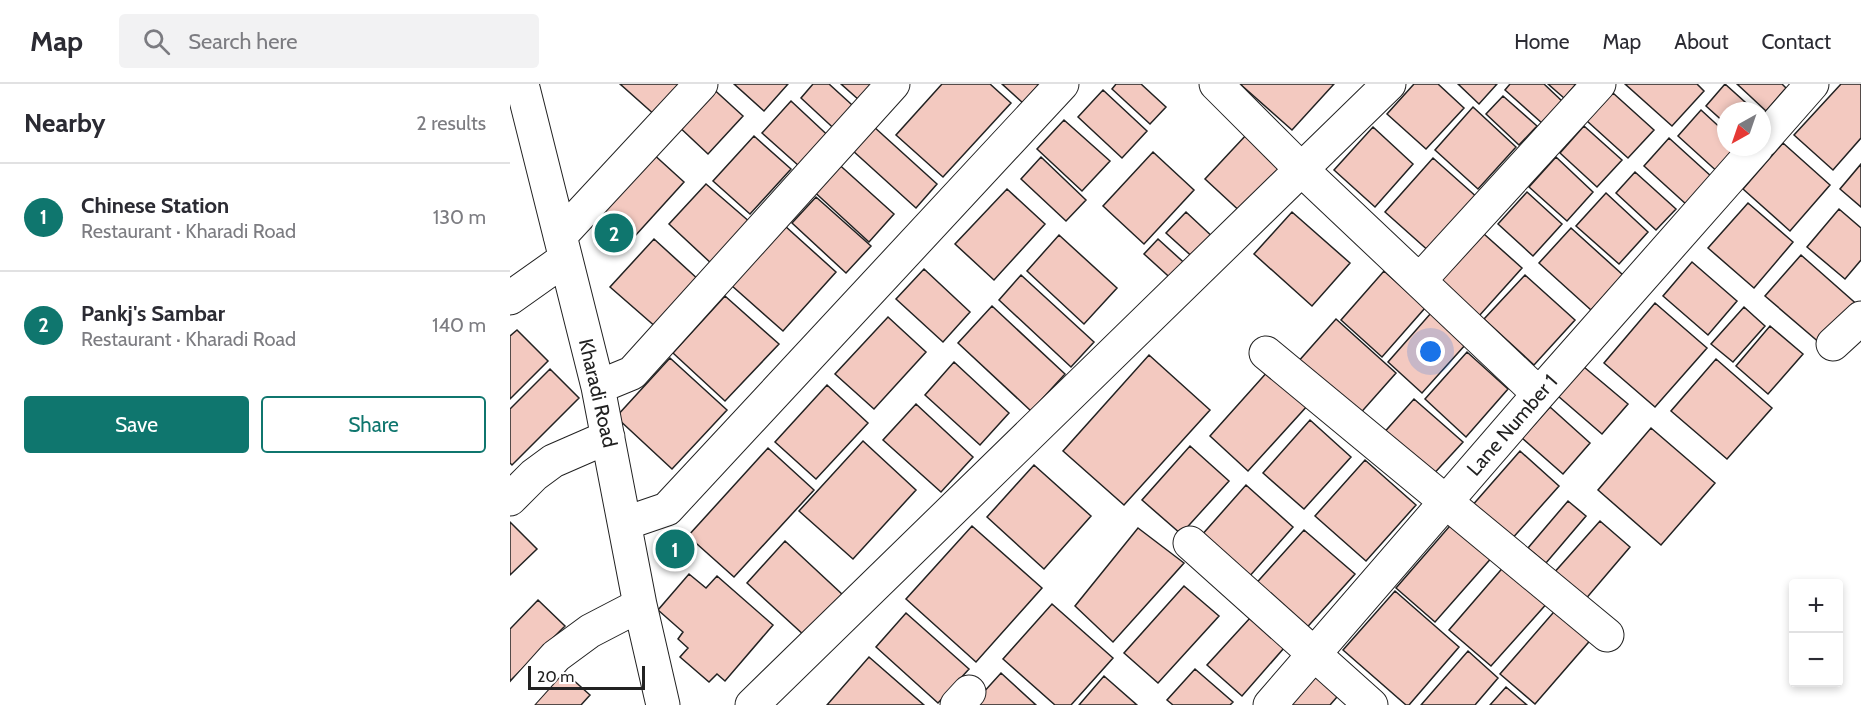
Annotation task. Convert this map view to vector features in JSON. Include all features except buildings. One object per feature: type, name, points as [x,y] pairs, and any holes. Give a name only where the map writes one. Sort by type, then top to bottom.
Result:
[{"type":"street","points":[[510,298],[562,248],[701,84]]},
{"type":"street","points":[[598,387],[632,373],[893,84]]},
{"type":"street","points":[[626,523],[667,509],[1062,84]]},
{"type":"street","points":[[1216,84],[1301,169],[1539,394]]},
{"type":"street","points":[[752,705],[1389,84]]},
{"type":"street","points":[[1420,280],[1599,84]]},
{"type":"street","points":[[1771,131],[1812,84]]},
{"type":"street","name":"Kharadi Road","points":[[520,108],[562,248],[598,387],[640,605],[663,705]]},
{"type":"street","name":"Lane Number 1","points":[[1270,705],[1749,156]]},
{"type":"street","points":[[1833,344],[1861,318]]},
{"type":"street","points":[[1266,353],[1607,635]]},
{"type":"street","points":[[510,499],[553,461],[608,437]]},
{"type":"street","points":[[1190,543],[1371,705]]},
{"type":"street","points":[[512,705],[556,656],[591,631],[640,605]]},
{"type":"place","name":"Pankj's Sambar","points":[[614,233]]},
{"type":"place","name":"Chinese Station","points":[[675,549]]}]
